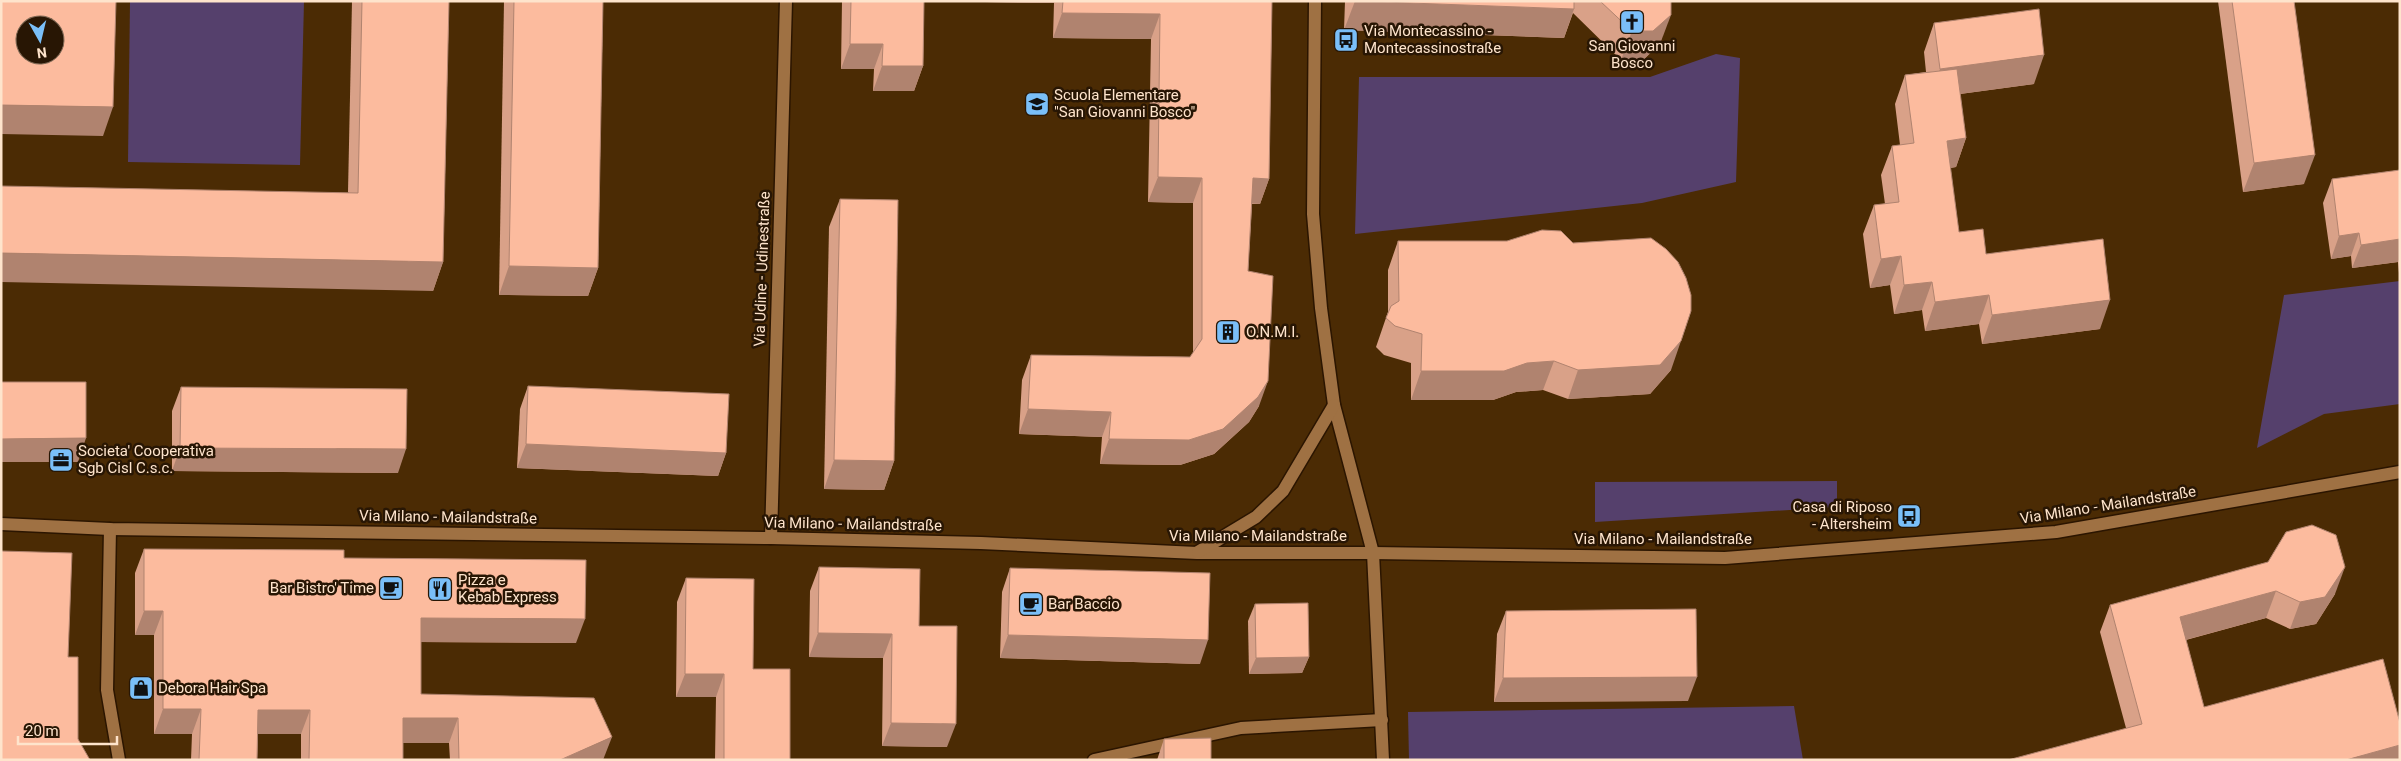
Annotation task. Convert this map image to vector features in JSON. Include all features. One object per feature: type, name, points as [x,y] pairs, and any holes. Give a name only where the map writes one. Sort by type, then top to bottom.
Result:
[{"type":"street","name":"Via Udine - Udinestraße","points":[[771,538],[786,1]]},
{"type":"street","points":[[1315,1],[1313,214],[1320,308],[1334,405],[1373,553],[1383,760]]},
{"type":"street","points":[[1197,553],[1256,517],[1284,492],[1334,405]]},
{"type":"street","name":"Via Milano - Mailandstraße","points":[[1,524],[110,529],[771,538],[1197,553],[1373,553],[1725,558],[2056,532],[2400,472]]},
{"type":"street","points":[[110,529],[107,690],[120,760]]},
{"type":"street","points":[[1094,760],[1241,728],[1382,720]]},
{"type":"shaded area","points":[[130,1],[304,1],[300,165],[128,162]]},
{"type":"shaded area","points":[[1716,54],[1740,58],[1736,182],[1642,203],[1355,234],[1359,77],[1650,77]]},
{"type":"shaded area","points":[[2400,281],[2400,404],[2324,414],[2257,448],[2284,295]]},
{"type":"shaded area","points":[[1837,481],[1837,507],[1595,522],[1595,482]]},
{"type":"shaded area","points":[[1794,706],[1803,760],[1409,760],[1408,712]]},
{"type":"building","points":[[1,1],[116,1],[113,107],[1,105]]},
{"type":"building","points":[[362,1],[449,1],[443,262],[1,253],[1,186],[358,193]]},
{"type":"building","points":[[514,1],[603,1],[598,268],[509,266]]},
{"type":"building","points":[[851,1],[924,1],[923,66],[882,66],[883,44],[850,44]]},
{"type":"building","points":[[1063,1],[1272,1],[1269,179],[1253,178],[1248,271],[1273,276],[1268,381],[1258,397],[1223,429],[1189,440],[1109,439],[1111,412],[1028,409],[1031,355],[1190,357],[1202,339],[1202,178],[1158,177],[1160,14],[1062,13]]},
{"type":"building","points":[[1355,1],[1574,1],[1574,9]]},
{"type":"building","points":[[1600,1],[1671,1],[1671,15],[1653,31],[1632,31]]},
{"type":"building","points":[[2232,1],[2294,1],[2315,155],[2254,163]]},
{"type":"building","points":[[2039,9],[2044,55],[1940,69],[1934,23]]},
{"type":"building","points":[[1957,69],[1966,138],[1947,141],[1959,232],[1983,229],[1986,254],[2103,239],[2110,300],[1992,315],[1989,295],[1935,302],[1932,282],[1904,285],[1901,256],[1881,259],[1874,205],[1899,202],[1892,146],[1914,143],[1905,75]]},
{"type":"building","points":[[2400,170],[2400,239],[2361,245],[2359,233],[2339,236],[2332,179]]},
{"type":"building","points":[[840,199],[898,200],[894,461],[834,460]]},
{"type":"building","points":[[1542,230],[1561,231],[1573,243],[1651,238],[1666,249],[1678,262],[1686,278],[1691,295],[1691,311],[1681,341],[1660,365],[1578,370],[1554,361],[1527,363],[1504,371],[1421,371],[1422,334],[1395,326],[1386,318],[1391,306],[1399,301],[1398,241],[1507,241]]},
{"type":"building","points":[[1,382],[86,382],[86,438],[1,439]]},
{"type":"building","points":[[528,386],[729,394],[726,453],[526,444]]},
{"type":"building","points":[[181,387],[407,389],[406,449],[180,448]]},
{"type":"building","points":[[2312,525],[2336,535],[2345,567],[2325,597],[2300,602],[2276,591],[2180,617],[2204,707],[2383,659],[2400,723],[2400,745],[2346,760],[2008,760],[2142,724],[2110,605],[2268,562],[2286,532]]},
{"type":"building","points":[[144,549],[344,550],[344,558],[586,560],[585,619],[421,618],[421,694],[594,698],[612,737],[560,760],[459,760],[458,718],[403,718],[403,760],[309,760],[310,710],[258,710],[257,760],[199,760],[201,709],[163,709],[163,611],[144,611]]},
{"type":"building","points":[[1,551],[72,553],[68,657],[78,657],[78,739],[90,760],[1,760]]},
{"type":"building","points":[[819,567],[920,569],[919,626],[957,626],[956,724],[891,723],[892,634],[818,633]]},
{"type":"building","points":[[1010,568],[1210,573],[1208,640],[1008,635]]},
{"type":"building","points":[[686,578],[754,579],[753,669],[790,669],[790,760],[724,760],[724,674],[685,674]]},
{"type":"building","points":[[1308,603],[1309,657],[1256,658],[1255,604]]},
{"type":"building","points":[[1696,609],[1697,677],[1503,678],[1506,611]]},
{"type":"building","points":[[1211,738],[1211,760],[1164,760],[1164,739]]},
{"type":"place","name":"San Giovanni Bosco","points":[[1632,22]]},
{"type":"place","name":"Via Montecassino - Montecassinostraße","points":[[1346,40]]},
{"type":"place","name":"Scuola Elementare \"San Giovanni Bosco\"","points":[[1037,104]]},
{"type":"place","name":"O.N.M.I.","points":[[1228,332]]},
{"type":"place","name":"Societa' Cooperativa Sgb Cisl C.s.c.","points":[[61,460]]},
{"type":"place","name":"Casa di Riposo - Altersheim","points":[[1909,516]]},
{"type":"place","name":"Bar Bistro' Time","points":[[391,588]]},
{"type":"place","name":"Pizza e Kebab Express","points":[[440,589]]},
{"type":"place","name":"Bar Baccio","points":[[1031,604]]},
{"type":"place","name":"Debora Hair Spa","points":[[141,688]]}]
